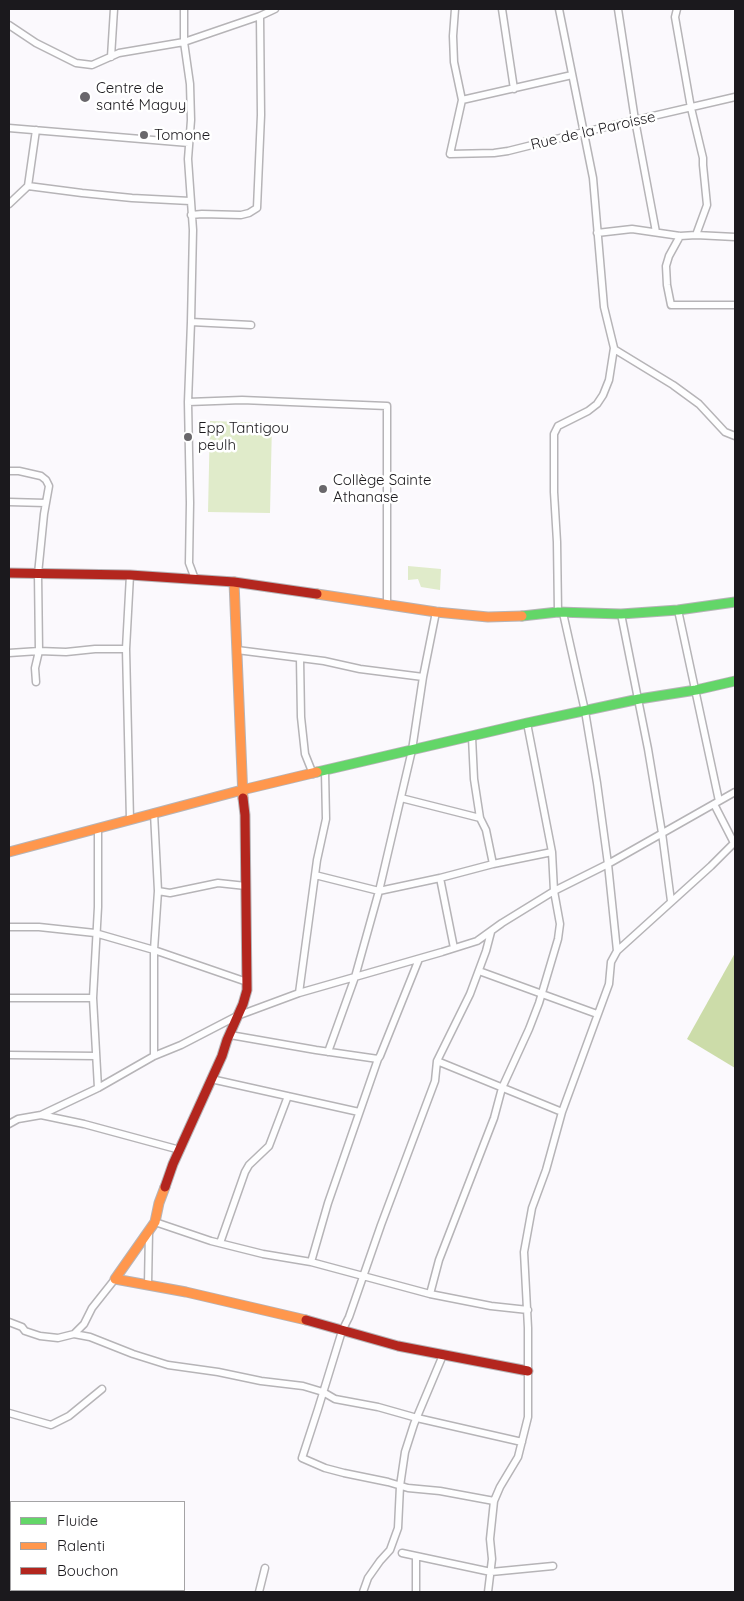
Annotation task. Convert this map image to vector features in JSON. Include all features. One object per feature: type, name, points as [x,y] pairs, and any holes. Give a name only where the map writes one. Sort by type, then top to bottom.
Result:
[{"type":"street","points":[[111,58],[114,9]]},
{"type":"street","points":[[184,9],[184,42],[190,84],[191,120],[188,159],[192,230],[192,322],[188,402],[189,563],[195,579]]},
{"type":"street","points":[[9,25],[36,43],[76,63],[92,65],[119,53],[184,42],[275,9]]},
{"type":"street","points":[[455,9],[454,62],[462,100],[572,75]]},
{"type":"street","points":[[502,9],[514,89]]},
{"type":"street","points":[[559,9],[592,178],[604,307],[614,349],[609,380],[597,404],[588,411],[558,426],[554,434],[554,492],[560,612],[584,711],[598,783],[617,951]]},
{"type":"street","points":[[618,9],[635,120],[656,232]]},
{"type":"street","points":[[677,9],[675,17],[691,108],[703,158],[702,165],[707,205],[696,235]]},
{"type":"street","points":[[191,215],[241,215],[257,208],[261,115],[260,16]]},
{"type":"street","name":"Rue de la Paroisse","points":[[462,100],[450,154],[494,153],[735,97]]},
{"type":"street","points":[[9,128],[189,143]]},
{"type":"street","points":[[9,204],[28,186],[36,130]]},
{"type":"street","points":[[28,186],[124,197],[190,201]]},
{"type":"street","points":[[597,233],[632,229],[680,236],[735,237]]},
{"type":"street","points":[[680,236],[669,256],[666,266],[666,278],[671,305],[735,305]]},
{"type":"street","points":[[192,322],[251,325]]},
{"type":"street","points":[[614,349],[673,385],[699,404],[725,432],[735,436]]},
{"type":"street","points":[[188,402],[242,400],[387,406],[387,604]]},
{"type":"street","points":[[9,470],[41,476],[49,486],[38,574],[39,651],[35,668],[36,682]]},
{"type":"street","points":[[9,502],[46,503]]},
{"type":"street","points":[[9,574],[130,575],[234,582],[436,612],[488,617],[528,616],[560,612],[621,614],[678,610],[735,602]]},
{"type":"street","points":[[130,575],[126,649],[130,820]]},
{"type":"street","points":[[148,1285],[152,1226],[159,1203],[180,1150],[222,1056],[247,990],[245,815],[242,790],[234,582]]},
{"type":"street","points":[[488,1592],[492,1559],[490,1539],[494,1501],[518,1457],[528,1417],[528,1310],[524,1252],[526,1238],[532,1208],[546,1170],[562,1112],[609,984],[612,962],[617,951],[735,842],[717,803],[696,690],[678,610]]},
{"type":"street","points":[[328,1052],[355,977],[380,891],[412,750],[436,612]]},
{"type":"street","points":[[621,614],[639,699],[672,901]]},
{"type":"street","points":[[9,654],[39,651],[66,652],[126,649]]},
{"type":"street","points":[[237,650],[424,677]]},
{"type":"street","points":[[300,658],[301,717],[306,754],[313,774]]},
{"type":"street","points":[[9,852],[242,790],[527,723],[735,681]]},
{"type":"street","points":[[430,1294],[439,1260],[494,1118],[502,1088],[529,1029],[542,994],[558,939],[560,924],[554,891],[552,852],[527,723]]},
{"type":"street","points":[[472,737],[474,779],[480,818],[486,830],[493,864]]},
{"type":"street","points":[[299,993],[315,874],[326,819],[325,771]]},
{"type":"street","points":[[9,1124],[18,1119],[41,1115],[98,1088],[154,1056],[181,1046],[237,1016],[299,993],[477,941],[554,891],[608,864],[735,792]]},
{"type":"street","points":[[401,798],[480,818]]},
{"type":"street","points":[[154,813],[158,891],[154,950],[154,1056]]},
{"type":"street","points":[[98,828],[98,908],[92,998],[98,1088]]},
{"type":"street","points":[[315,874],[380,891],[552,852]]},
{"type":"street","points":[[440,878],[454,948]]},
{"type":"street","points":[[158,891],[170,893],[218,883],[246,886]]},
{"type":"street","points":[[9,927],[95,933],[154,950],[247,982]]},
{"type":"street","points":[[491,932],[470,994],[437,1061],[435,1081],[349,1317],[342,1331],[302,1458],[325,1468],[408,1488],[440,1491],[494,1501]]},
{"type":"street","points":[[310,1262],[328,1203],[378,1059],[419,958]]},
{"type":"street","points":[[479,971],[597,1014]]},
{"type":"street","points":[[9,998],[92,998]]},
{"type":"street","points":[[230,1035],[378,1059]]},
{"type":"street","points":[[9,1055],[96,1056]]},
{"type":"street","points":[[437,1061],[562,1112]]},
{"type":"street","points":[[211,1079],[359,1112]]},
{"type":"street","points":[[220,1243],[245,1172],[249,1165],[269,1146],[288,1096]]},
{"type":"street","points":[[41,1115],[84,1124],[180,1150]]},
{"type":"street","points":[[152,1226],[262,1254],[310,1262],[430,1294],[491,1306],[528,1310]]},
{"type":"street","points":[[74,1334],[84,1324],[92,1308],[152,1226]]},
{"type":"street","points":[[115,1279],[317,1322],[342,1331],[398,1346],[528,1371]]},
{"type":"street","points":[[9,1322],[40,1336],[58,1338],[74,1334],[90,1337],[168,1365],[218,1372],[261,1381],[304,1386],[323,1392],[335,1399],[378,1407],[522,1442]]},
{"type":"street","points":[[84,1324],[90,1337]]},
{"type":"street","points":[[363,1592],[368,1578],[390,1550],[398,1528],[400,1486],[405,1452],[443,1356]]},
{"type":"street","points":[[9,1413],[51,1425],[69,1416],[102,1389]]},
{"type":"street","points":[[402,1553],[491,1572],[553,1566]]},
{"type":"street","points":[[416,1556],[416,1592]]},
{"type":"street","points":[[259,1592],[265,1568]]},
{"type":"green space","points":[[210,421],[272,423],[270,513],[208,512]]},
{"type":"green space","points":[[408,566],[441,569],[440,590],[421,587],[418,579],[408,580]]},
{"type":"green space","points":[[735,953],[735,1068],[687,1039]]},
{"type":"traffic: fast","points":[[522,616],[558,612],[621,614],[678,610],[735,602]]},
{"type":"traffic: fast","points":[[317,772],[527,723],[735,681]]},
{"type":"traffic: slow","points":[[234,582],[243,798]]},
{"type":"traffic: slow","points":[[317,594],[436,612],[488,617],[522,616]]},
{"type":"traffic: slow","points":[[9,852],[317,772]]},
{"type":"traffic: slow","points":[[165,1187],[155,1222],[115,1279],[186,1292],[306,1320]]},
{"type":"traffic: jam","points":[[9,573],[130,575],[234,582],[317,594]]},
{"type":"traffic: jam","points":[[165,1187],[173,1164],[222,1056],[247,990],[245,815],[243,798]]},
{"type":"traffic: jam","points":[[306,1320],[398,1346],[528,1371]]},
{"type":"place","name":"Centre de santé Maguy","points":[[85,97]]},
{"type":"place","name":"Tomone","points":[[144,135]]},
{"type":"place","name":"Epp Tantigou peulh","points":[[188,437]]},
{"type":"place","name":"Collège Sainte Athanase","points":[[323,489]]}]
